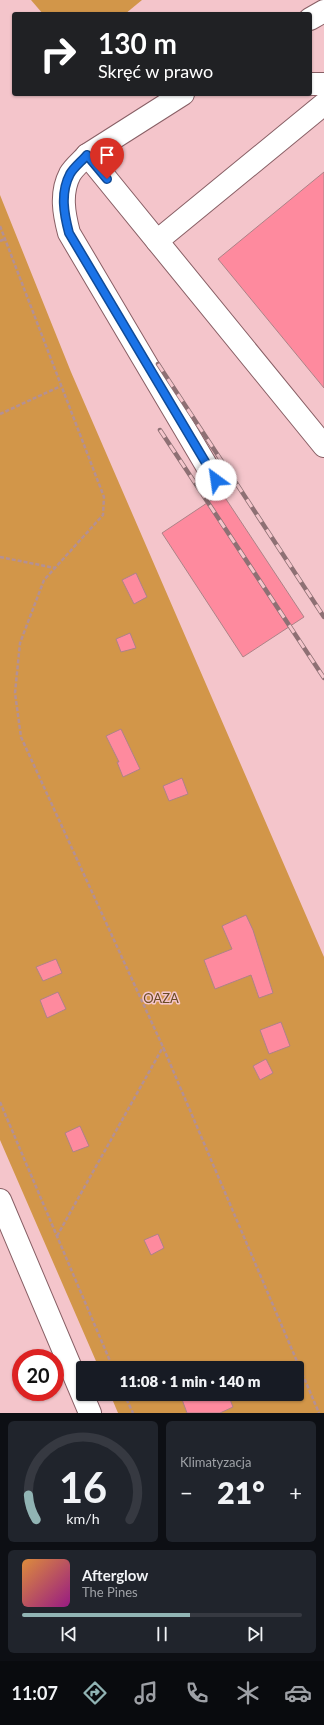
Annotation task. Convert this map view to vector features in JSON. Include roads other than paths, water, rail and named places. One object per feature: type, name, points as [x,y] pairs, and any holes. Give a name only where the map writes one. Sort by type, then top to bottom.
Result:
[{"type":"lane","points":[[312,18],[324,11]]},
{"type":"lane","points":[[312,84],[324,84]]},
{"type":"lane","points":[[180,96],[87,155],[70,174],[64,196],[64,214],[69,233],[216,480]]},
{"type":"lane","points":[[157,240],[324,104]]},
{"type":"lane","points":[[87,155],[324,446]]},
{"type":"lane","points":[[0,1200],[90,1413]]},
{"type":"railway","points":[[158,364],[324,617]]},
{"type":"railway","points":[[160,430],[324,678]]},
{"type":"park label","name":"OAZA","points":[[161,998]]}]
